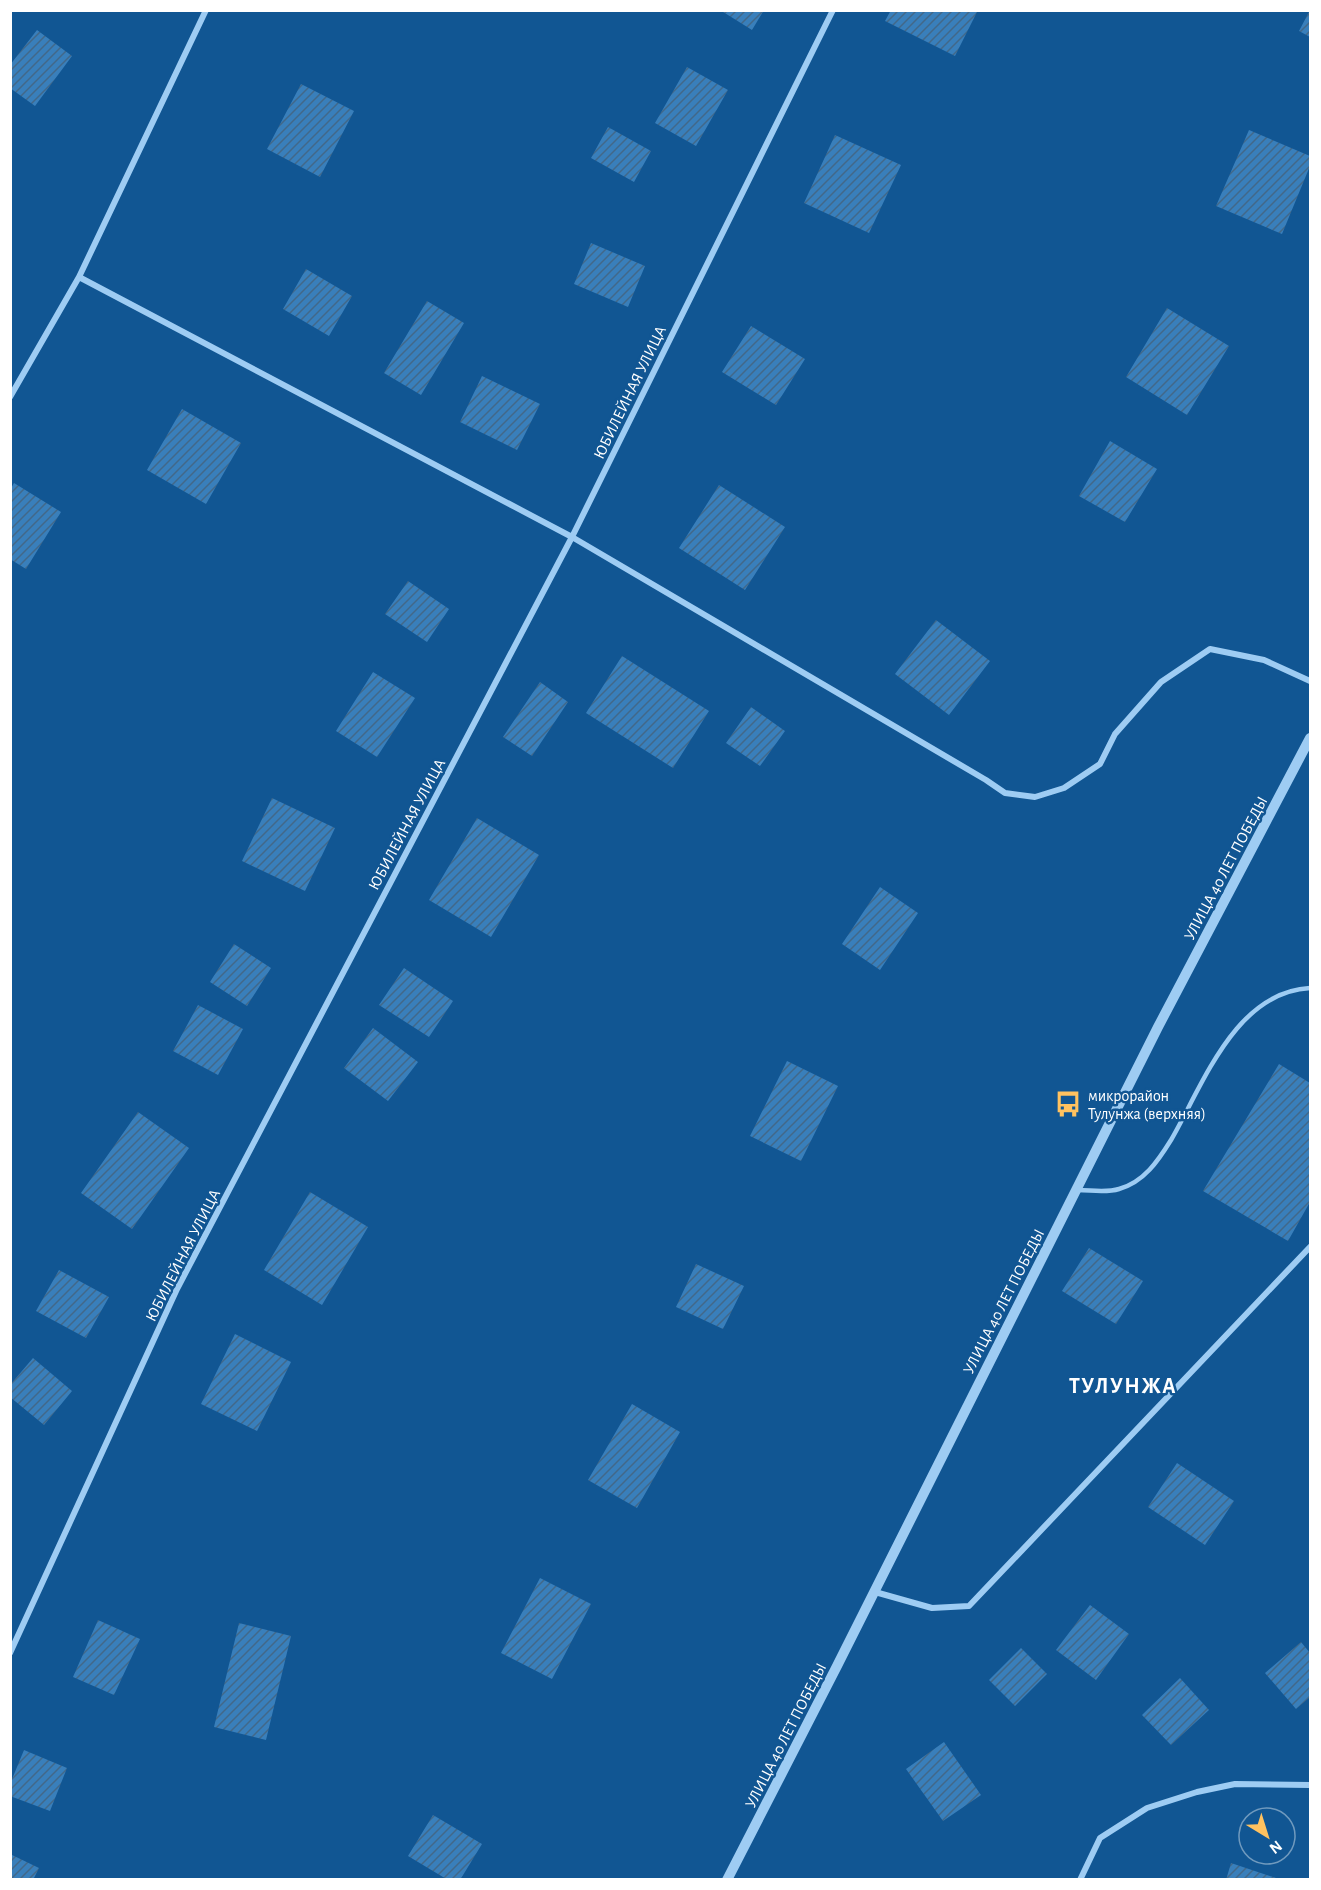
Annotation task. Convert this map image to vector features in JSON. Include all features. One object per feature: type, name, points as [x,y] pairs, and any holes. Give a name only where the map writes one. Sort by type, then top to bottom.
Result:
[{"type":"street","points":[[10,397],[79,277],[206,10]]},
{"type":"street","name":"ЮБИЛЕЙНАЯ УЛИЦА","points":[[10,1653],[177,1289],[572,537],[833,10]]},
{"type":"street","points":[[79,277],[572,537],[1005,793],[1035,797],[1064,788],[1100,764],[1115,734],[1161,682],[1210,649],[1264,660],[1311,681]]},
{"type":"street","name":"УЛИЦА 40 ЛЕТ ПОБЕДЫ","points":[[727,1880],[875,1592],[1158,1027],[1311,738]]},
{"type":"street","points":[[875,1592],[932,1608],[969,1606],[1311,1247]]},
{"type":"street","points":[[1080,1880],[1100,1838],[1147,1808],[1197,1792],[1235,1784],[1311,1785]]},
{"type":"lane","points":[[1075,1190],[1120,1189],[1138,1180],[1155,1164],[1165,1150],[1186,1115],[1214,1059],[1232,1035],[1270,1000],[1284,993],[1311,988]]},
{"type":"building","points":[[720,10],[764,10],[752,30]]},
{"type":"building","points":[[891,10],[978,10],[955,56],[885,21]]},
{"type":"building","points":[[1310,10],[1310,37],[1299,31]]},
{"type":"building","points":[[37,30],[72,56],[35,106],[10,88],[10,65]]},
{"type":"building","points":[[687,67],[728,90],[696,146],[655,123]]},
{"type":"building","points":[[301,84],[354,111],[320,177],[267,149]]},
{"type":"building","points":[[608,127],[651,151],[634,182],[591,158]]},
{"type":"building","points":[[1249,130],[1310,156],[1310,166],[1282,234],[1216,206]]},
{"type":"building","points":[[835,135],[901,165],[869,233],[804,203]]},
{"type":"building","points":[[591,243],[645,266],[628,307],[574,284]]},
{"type":"building","points":[[306,269],[352,296],[329,336],[283,309]]},
{"type":"building","points":[[427,301],[464,323],[421,395],[384,373]]},
{"type":"building","points":[[1167,308],[1229,346],[1187,415],[1126,377]]},
{"type":"building","points":[[751,326],[805,359],[776,405],[722,372]]},
{"type":"building","points":[[482,376],[540,404],[517,450],[460,422]]},
{"type":"building","points":[[182,409],[241,443],[206,504],[147,470]]},
{"type":"building","points":[[1110,441],[1157,469],[1125,522],[1079,496]]},
{"type":"building","points":[[14,483],[61,512],[26,569],[10,559],[10,490]]},
{"type":"building","points":[[719,485],[785,527],[745,590],[679,548]]},
{"type":"building","points":[[408,581],[449,609],[427,642],[385,614]]},
{"type":"building","points":[[936,620],[990,661],[949,715],[895,674]]},
{"type":"building","points":[[622,656],[709,711],[673,768],[586,713]]},
{"type":"building","points":[[373,672],[415,698],[377,757],[336,731]]},
{"type":"building","points":[[540,682],[568,702],[532,756],[503,737]]},
{"type":"building","points":[[751,707],[785,731],[760,766],[726,743]]},
{"type":"building","points":[[272,798],[335,828],[305,891],[242,861]]},
{"type":"building","points":[[477,818],[539,855],[491,937],[429,900]]},
{"type":"building","points":[[880,887],[918,913],[880,970],[842,944]]},
{"type":"building","points":[[234,944],[271,968],[247,1006],[210,982]]},
{"type":"building","points":[[404,968],[453,1001],[429,1037],[379,1005]]},
{"type":"building","points":[[198,1005],[243,1029],[218,1075],[173,1051]]},
{"type":"building","points":[[373,1028],[418,1062],[388,1101],[344,1068]]},
{"type":"building","points":[[787,1061],[838,1086],[801,1161],[750,1136]]},
{"type":"building","points":[[1279,1064],[1310,1083],[1310,1202],[1288,1241],[1203,1191]]},
{"type":"building","points":[[138,1112],[189,1148],[132,1229],[81,1193]]},
{"type":"building","points":[[310,1192],[368,1227],[322,1305],[264,1270]]},
{"type":"building","points":[[1089,1248],[1143,1281],[1116,1324],[1062,1291]]},
{"type":"building","points":[[696,1264],[744,1286],[723,1329],[676,1307]]},
{"type":"building","points":[[59,1270],[109,1297],[86,1338],[36,1311]]},
{"type":"building","points":[[235,1334],[291,1362],[257,1431],[201,1404]]},
{"type":"building","points":[[33,1358],[72,1391],[44,1425],[10,1397],[10,1385]]},
{"type":"building","points":[[632,1404],[680,1432],[637,1508],[588,1480]]},
{"type":"building","points":[[1177,1463],[1234,1501],[1205,1545],[1148,1507]]},
{"type":"building","points":[[540,1578],[591,1604],[552,1679],[501,1653]]},
{"type":"building","points":[[1090,1605],[1129,1634],[1096,1680],[1056,1650]]},
{"type":"building","points":[[98,1620],[140,1639],[114,1695],[73,1677]]},
{"type":"building","points":[[239,1623],[291,1636],[266,1740],[214,1727]]},
{"type":"building","points":[[1301,1642],[1310,1653],[1310,1697],[1296,1709],[1265,1673]]},
{"type":"building","points":[[1021,1648],[1047,1674],[1015,1706],[989,1680]]},
{"type":"building","points":[[1180,1678],[1209,1710],[1171,1745],[1142,1715]]},
{"type":"building","points":[[944,1742],[981,1795],[943,1821],[906,1769]]},
{"type":"building","points":[[24,1750],[67,1768],[50,1811],[10,1796],[10,1784]]},
{"type":"building","points":[[433,1815],[482,1844],[460,1880],[448,1880],[408,1856]]},
{"type":"building","points":[[10,1854],[39,1868],[33,1880],[10,1880]]},
{"type":"building","points":[[1231,1863],[1276,1878],[1275,1880],[1226,1880]]},
{"type":"place","name":"микрорайон Тулунжа (верхняя)","points":[[1068,1104]]},
{"type":"district","name":"ТУЛУНЖА","points":[[1123,1385]]}]
